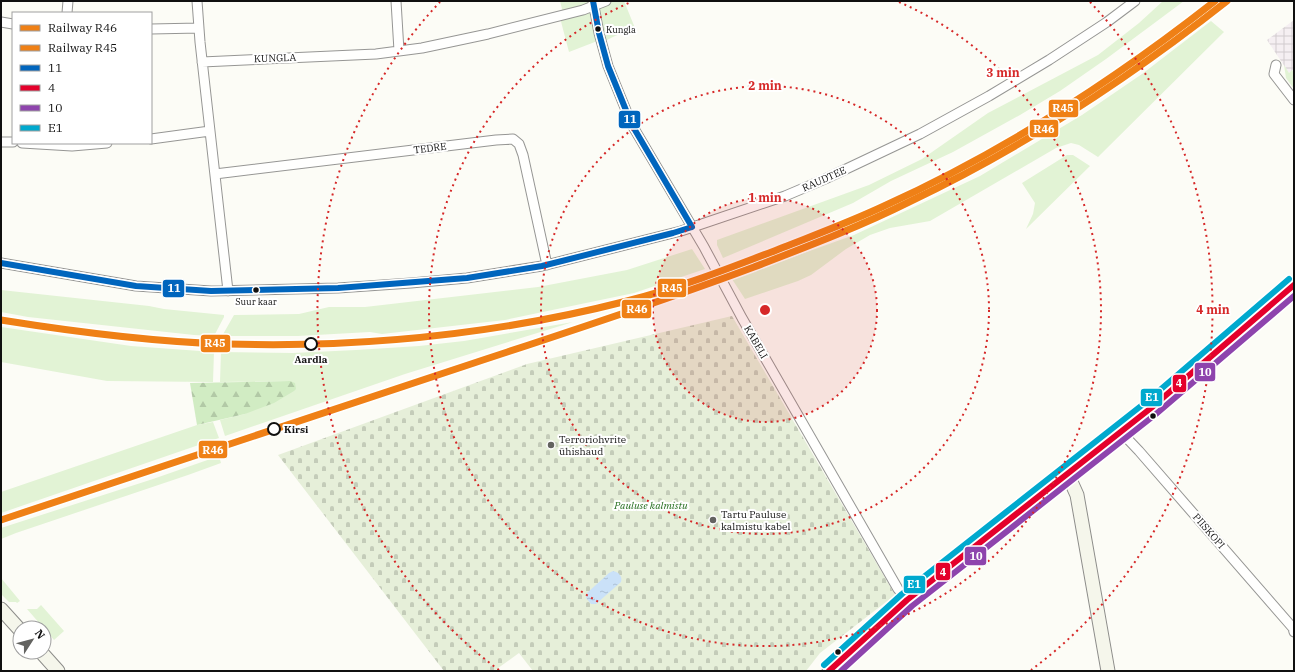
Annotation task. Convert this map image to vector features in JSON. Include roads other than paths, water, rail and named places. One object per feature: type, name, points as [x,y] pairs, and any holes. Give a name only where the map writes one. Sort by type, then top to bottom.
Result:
[{"type":"main road","points":[[829,671],[908,600],[1151,408],[1294,285]]},
{"type":"main road","points":[[1068,475],[1077,495],[1108,671]]},
{"type":"main road","points":[[1,609],[12,621]]},
{"type":"main road","points":[[48,660],[58,671]]},
{"type":"street","points":[[67,12],[68,1]]},
{"type":"street","points":[[197,1],[202,62],[228,291]]},
{"type":"street","points":[[396,1],[399,51]]},
{"type":"street","name":"KUNGLA","points":[[202,62],[376,54],[422,48],[488,34],[583,10],[593,3],[606,1]]},
{"type":"street","name":"RAUDTEE","points":[[1,263],[136,286],[211,291],[338,288],[404,284],[467,278],[547,265],[673,234],[785,196],[825,179],[920,134],[1018,79],[1100,26],[1135,1]]},
{"type":"street","name":"KABELI","points":[[593,3],[608,66],[632,125],[704,247],[742,318],[898,589],[908,600]]},
{"type":"street","points":[[1,22],[12,24]]},
{"type":"street","points":[[152,29],[199,28]]},
{"type":"street","points":[[1276,65],[1274,74],[1294,100]]},
{"type":"street","points":[[152,139],[210,131]]},
{"type":"street","name":"TEDRE","points":[[215,174],[513,139],[519,144],[523,155],[547,265]]},
{"type":"street","points":[[1,142],[12,142]]},
{"type":"street","points":[[39,144],[72,146],[95,144]]},
{"type":"street","name":"PIISKOPI","points":[[1121,432],[1293,628],[1294,632]]},
{"type":"water","points":[[613,571],[620,575],[621,582],[596,604],[591,604],[586,598],[587,593]]},
{"type":"rail line","name":"R45","points":[[1,320],[57,329],[142,339],[227,344],[328,344],[378,341],[479,330],[529,322],[627,301],[688,283],[767,254],[860,217],[928,185],[971,163],[1056,114],[1137,60],[1215,1]]},
{"type":"rail line","name":"R46","points":[[1,520],[649,305],[754,267],[852,228],[951,181],[1034,135],[1113,85],[1152,58],[1227,1]]},
{"type":"place","name":"Kungla","points":[[598,29]]},
{"type":"place","name":"Suur kaar","points":[[256,290]]},
{"type":"place","name":"Aardla","points":[[311,344]]},
{"type":"place","name":"Kirsi","points":[[274,429]]},
{"type":"place","name":"Terroriohvrite ühishaud","points":[[551,445]]},
{"type":"place","name":"Tartu Pauluse kalmistu kabel","points":[[713,520]]},
{"type":"park label","name":"Pauluse kalmistu","points":[[651,505]]}]
